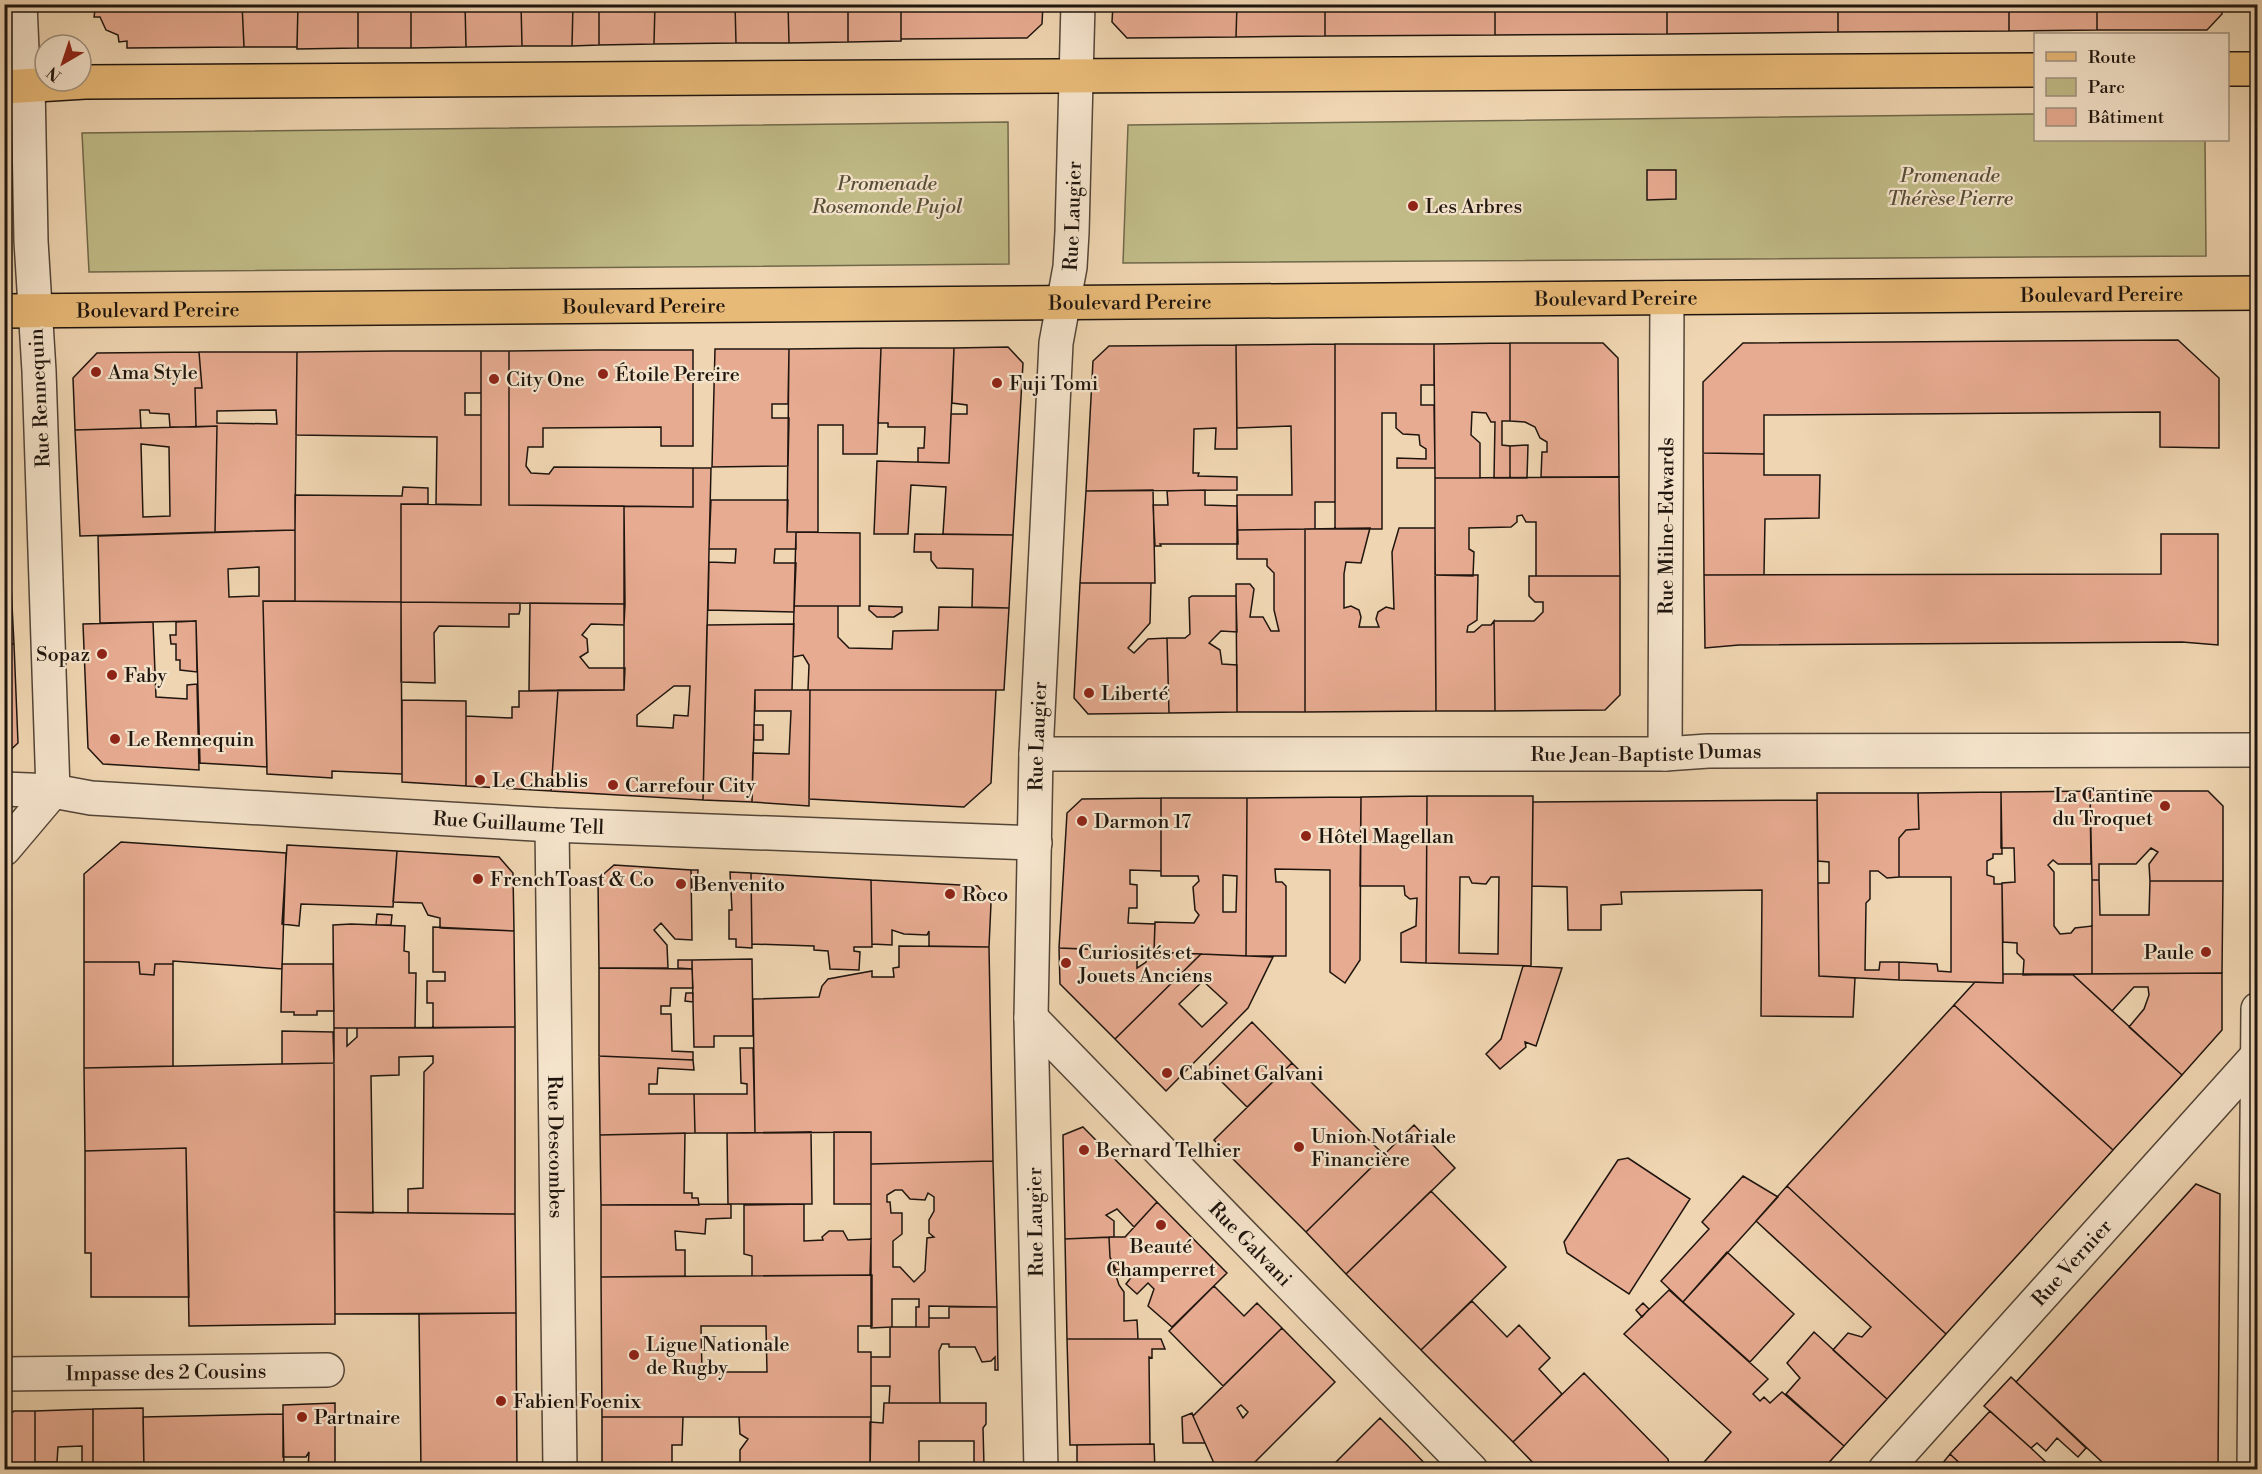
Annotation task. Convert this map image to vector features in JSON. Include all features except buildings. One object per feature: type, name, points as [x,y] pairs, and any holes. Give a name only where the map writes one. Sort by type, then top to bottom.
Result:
[{"type":"main road","points":[[2229,69],[2258,69]]},
{"type":"main road","points":[[16,85],[1076,75],[2034,70]]},
{"type":"main road","name":"Boulevard Pereire","points":[[19,311],[2258,293]]},
{"type":"street","name":"Rue Rennequin","points":[[20,4],[22,51],[16,85],[19,311],[39,371],[53,791]]},
{"type":"street","name":"Rue Laugier","points":[[1041,1470],[1031,1018],[1036,754],[1055,355],[1070,267],[1072,232],[1078,4]]},
{"type":"street","name":"Rue Milne-Edwards","points":[[1665,754],[1667,298]]},
{"type":"street","name":"Rue Jean-Baptiste Dumas","points":[[1036,754],[1665,754],[1720,751],[2258,750]]},
{"type":"street","name":"Rue Guillaume Tell","points":[[4,789],[53,791],[91,798],[552,825],[1035,843]]},
{"type":"street","points":[[4,849],[53,791]]},
{"type":"street","name":"Rue Descombes","points":[[552,825],[560,1470]]},
{"type":"street","points":[[2254,1470],[2258,1010]]},
{"type":"street","name":"Rue Galvani","points":[[1031,1018],[1471,1470]]},
{"type":"street","name":"Rue Vernier","points":[[1885,1470],[2257,1056]]},
{"type":"street","name":"Impasse des 2 Cousins","points":[[4,1374],[327,1370]]},
{"type":"green space","name":"Promenade Thérèse Pierre","points":[[2034,114],[2034,141],[2205,141],[2206,256],[1123,263],[1128,125]]},
{"type":"green space","name":"Promenade Rosemonde Pujol","points":[[1008,122],[1009,264],[89,272],[82,133]]},
{"type":"place","name":"Les Arbres","points":[[1413,206]]},
{"type":"place","name":"Ama Style","points":[[96,372]]},
{"type":"place","name":"Étoile Pereire","points":[[603,374]]},
{"type":"place","name":"City One","points":[[494,379]]},
{"type":"place","name":"Fuji Tomi","points":[[997,383]]},
{"type":"place","name":"Sopaz","points":[[102,654]]},
{"type":"place","name":"Faby","points":[[112,675]]},
{"type":"place","name":"Liberté","points":[[1089,693]]},
{"type":"place","name":"Le Rennequin","points":[[115,739]]},
{"type":"place","name":"Le Chablis","points":[[480,780]]},
{"type":"place","name":"Carrefour City","points":[[613,785]]},
{"type":"place","name":"La Cantine du Troquet","points":[[2165,806]]},
{"type":"place","name":"Darmon 17","points":[[1082,821]]},
{"type":"place","name":"Hôtel Magellan","points":[[1306,836]]},
{"type":"place","name":"FrenchToast & Co","points":[[478,879]]},
{"type":"place","name":"Benvenito","points":[[681,884]]},
{"type":"place","name":"Roco","points":[[950,894]]},
{"type":"place","name":"Paule","points":[[2206,952]]},
{"type":"place","name":"Curiosités et Jouets Anciens","points":[[1066,963]]},
{"type":"place","name":"Cabinet Galvani","points":[[1167,1073]]},
{"type":"place","name":"Union Notariale Financière","points":[[1299,1147]]},
{"type":"place","name":"Bernard Telhier","points":[[1084,1150]]},
{"type":"place","name":"Beauté Champerret","points":[[1161,1225]]},
{"type":"place","name":"Ligue Nationale de Rugby","points":[[634,1355]]},
{"type":"place","name":"Fabien Foenix","points":[[501,1401]]},
{"type":"place","name":"Partnaire","points":[[302,1417]]}]
